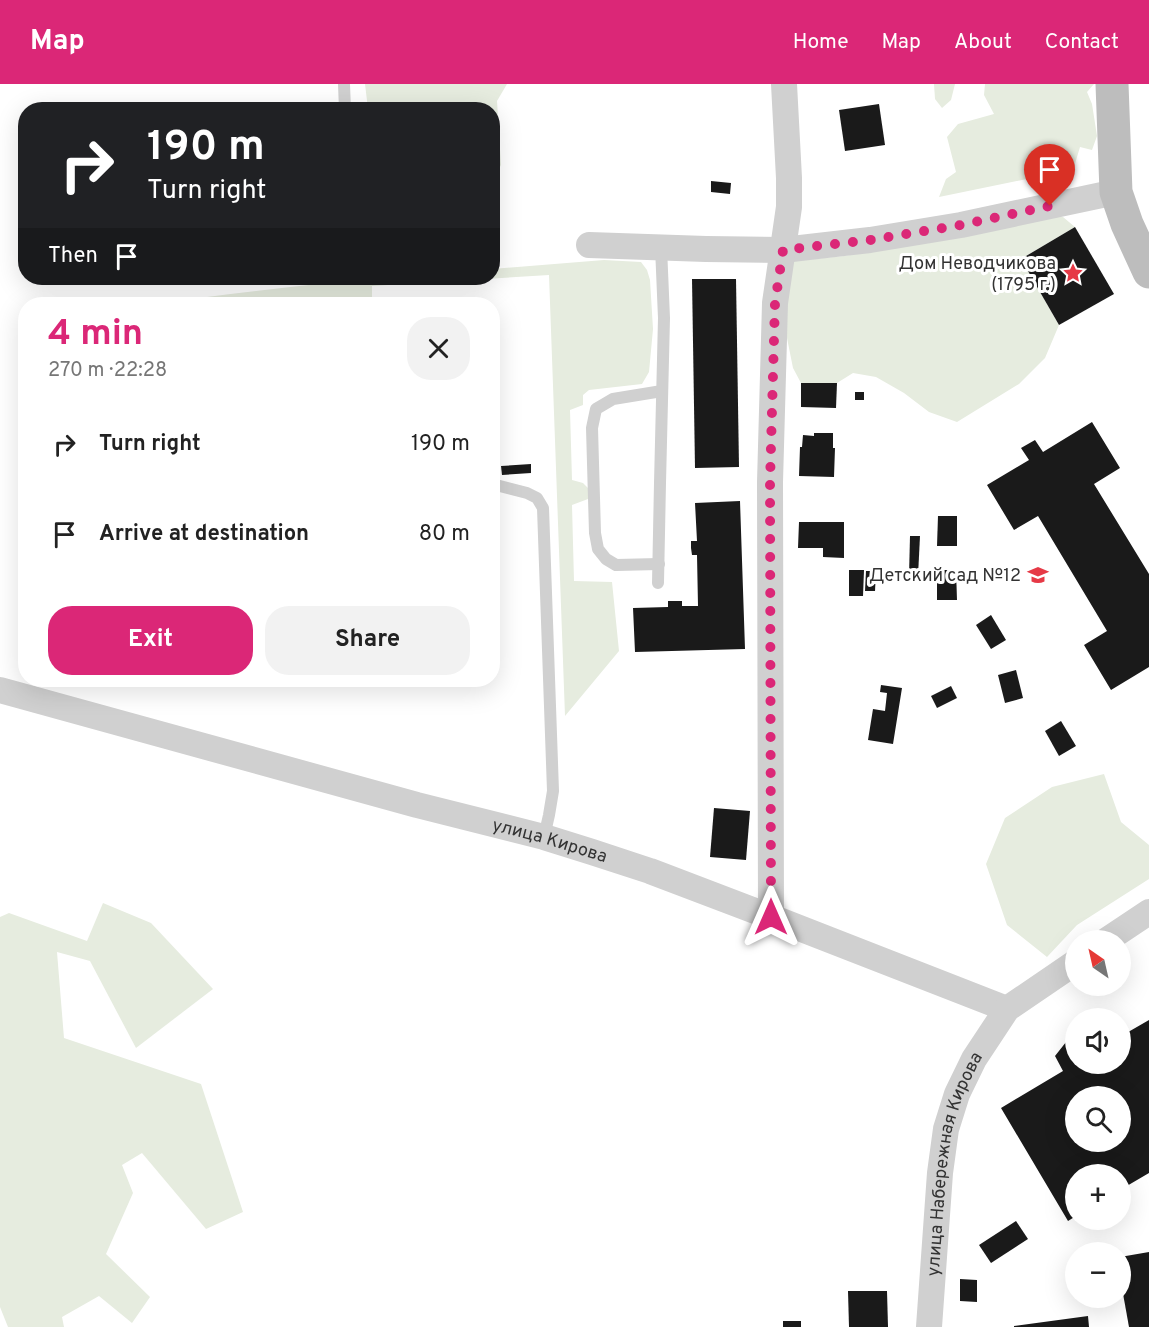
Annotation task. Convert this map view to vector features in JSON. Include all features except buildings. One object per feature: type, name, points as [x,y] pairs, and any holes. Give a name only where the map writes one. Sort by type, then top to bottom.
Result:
[{"type":"main road","points":[[1112,84],[1116,192],[1127,224],[1149,272]]},
{"type":"street","points":[[771,917],[770,482],[775,303],[789,207],[784,84]]},
{"type":"street","points":[[589,245],[783,250],[870,240],[961,225],[1116,192]]},
{"type":"street","name":"улица Кирова","points":[[0,690],[417,805],[544,837],[650,871],[1006,1009]]},
{"type":"street","points":[[1122,930],[1149,912]]},
{"type":"street","points":[[1006,1009],[1065,969]]},
{"type":"street","name":"улица Набережная Кирова","points":[[929,1327],[940,1173],[946,1129],[957,1094],[974,1059],[1006,1009]]},
{"type":"lane","points":[[344,84],[345,102]]},
{"type":"lane","points":[[658,583],[664,318],[661,247]]},
{"type":"lane","points":[[659,564],[616,565],[606,559],[598,549],[595,534],[592,428],[596,409],[613,399],[662,391]]},
{"type":"lane","points":[[500,486],[537,498],[543,508],[553,791],[544,837]]},
{"type":"shaded area","points":[[365,84],[507,84],[497,102],[367,102]]},
{"type":"shaded area","points":[[934,84],[955,84],[951,100],[942,108],[935,99]]},
{"type":"shaded area","points":[[985,84],[1094,84],[1087,92],[1092,104],[1097,136],[1092,150],[1080,147],[1074,167],[939,197],[946,179],[956,172],[947,137],[958,124],[994,114],[984,95]]},
{"type":"shaded area","points":[[1046,216],[1063,217],[1075,227],[1021,259],[1059,325],[1045,358],[1019,384],[957,422],[929,412],[904,393],[876,377],[853,373],[837,383],[801,383],[793,368],[787,338],[786,285],[793,261],[880,250]]},
{"type":"shaded area","points":[[604,260],[641,262],[650,280],[653,329],[649,372],[642,384],[589,390],[583,395],[583,405],[570,410],[572,480],[583,483],[590,490],[588,499],[572,505],[574,581],[612,582],[619,651],[565,716],[549,275],[500,278],[500,268]]},
{"type":"shaded area","points":[[388,285],[372,286],[372,297],[206,297],[299,286]]},
{"type":"shaded area","points":[[1104,774],[1121,822],[1149,845],[1149,879],[1072,930],[1065,930],[1065,938],[1047,957],[1007,925],[986,864],[1005,818],[1052,787]]},
{"type":"shaded area","points":[[103,903],[151,923],[213,989],[136,1048],[90,961],[57,952],[64,1038],[201,1084],[243,1212],[206,1229],[142,1153],[122,1165],[133,1193],[106,1254],[150,1297],[132,1323],[99,1296],[62,1317],[64,1327],[8,1327],[0,1307],[0,917],[9,913],[87,941]]},
{"type":"place","name":"Дом Неводчикова (1795 г.)","points":[[1073,273]]},
{"type":"place","name":"Детский сад №12","points":[[1038,575]]},
{"type":"route","points":[[771,917],[770,482],[775,303],[783,250],[870,240],[961,225],[1050,206]]}]
